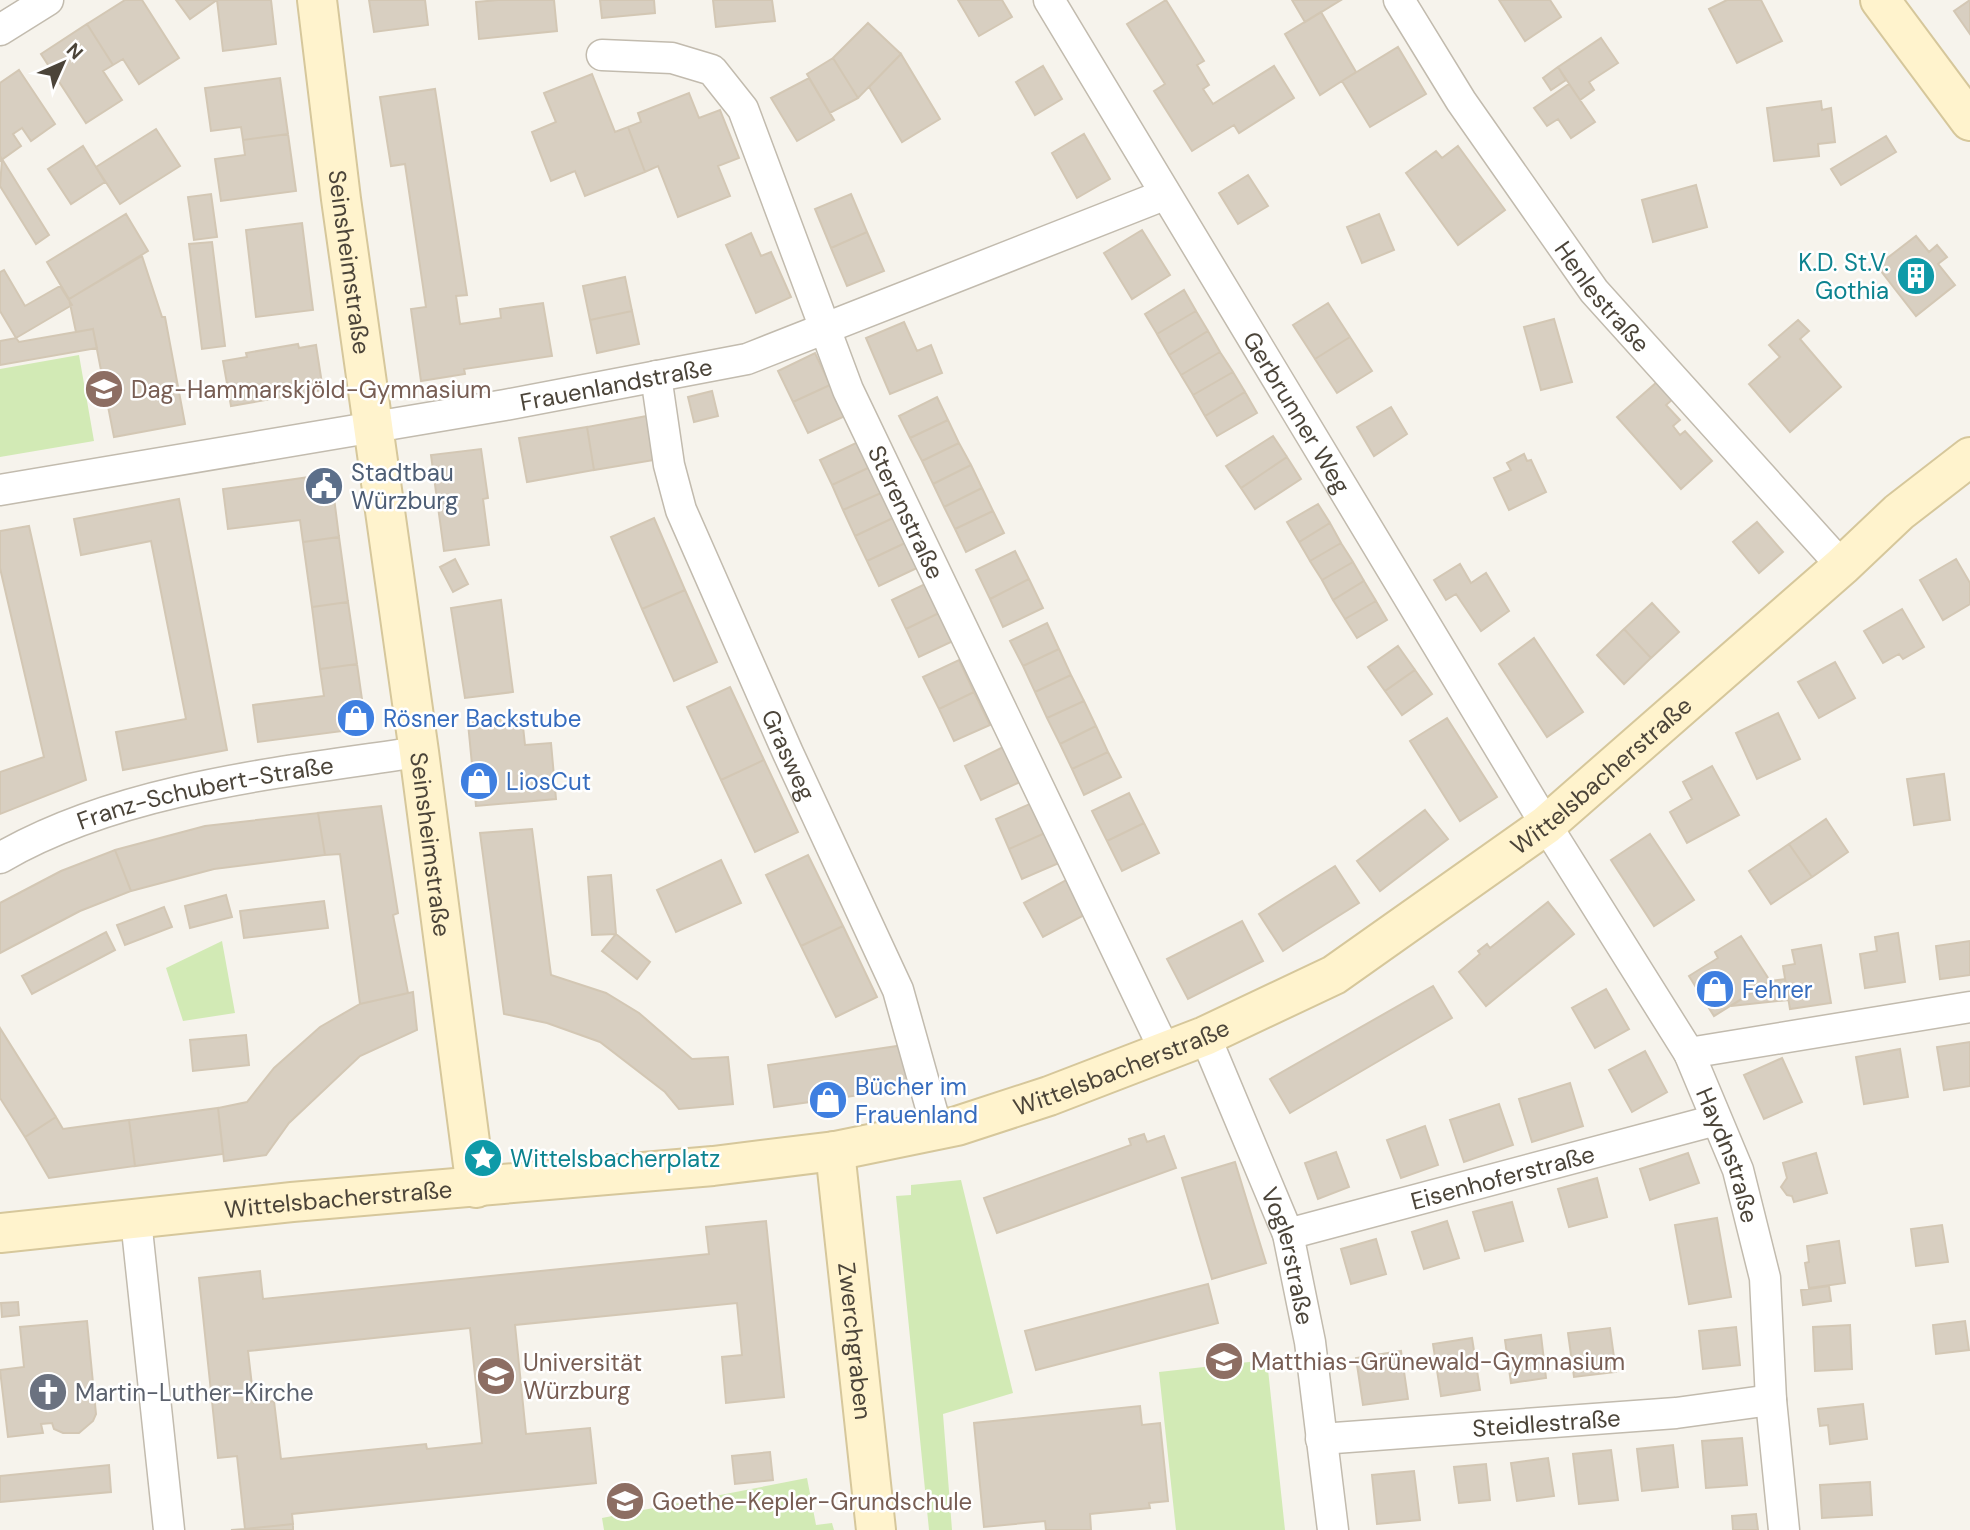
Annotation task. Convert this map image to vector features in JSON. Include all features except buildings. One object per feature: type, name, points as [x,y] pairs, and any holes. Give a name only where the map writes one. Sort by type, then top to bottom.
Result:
[{"type":"street","points":[[0,30],[48,0]]},
{"type":"street","name":"Seinsheimstraße","points":[[317,0],[341,199],[419,752],[476,1188]]},
{"type":"street","name":"Gerbrunner Weg","points":[[1049,0],[1164,195],[1546,824]]},
{"type":"street","name":"Henlestraße","points":[[1399,0],[1461,100],[1594,291],[1842,566]]},
{"type":"street","points":[[1880,0],[1970,121]]},
{"type":"street","name":"Sterenstraße","points":[[602,55],[672,58],[712,70],[743,109],[848,390],[1165,1051]]},
{"type":"street","name":"Frauenlandstraße","points":[[0,489],[374,428],[747,359],[1164,195]]},
{"type":"street","name":"Grasweg","points":[[656,376],[669,465],[681,510],[788,753],[898,990],[937,1129]]},
{"type":"street","name":"Wittelsbacherstraße","points":[[4,1226],[136,1220],[292,1202],[476,1188],[835,1151],[957,1126],[1049,1097],[1205,1036],[1334,975],[1546,824],[1842,566],[1899,512],[1970,457]]},
{"type":"street","name":"Franz-Schubert-Straße","points":[[0,858],[35,838],[192,788],[252,776],[419,752]]},
{"type":"street","name":"Haydnstraße","points":[[1546,824],[1689,1053],[1738,1170],[1765,1278],[1771,1400],[1784,1530]]},
{"type":"street","points":[[1689,1053],[1970,1007]]},
{"type":"street","name":"Voglerstraße","points":[[1205,1036],[1288,1234],[1310,1342],[1332,1530]]},
{"type":"street","name":"Eisenhoferstraße","points":[[1288,1234],[1716,1119]]},
{"type":"street","name":"Zwerchgraben","points":[[835,1151],[876,1530]]},
{"type":"street","points":[[136,1220],[169,1530]]},
{"type":"street","name":"Steidlestraße","points":[[1321,1439],[1676,1413],[1771,1400]]},
{"type":"green space","points":[[79,355],[94,441],[0,457],[0,369]]},
{"type":"green space","points":[[222,941],[235,1013],[183,1021],[166,968]]},
{"type":"green space","points":[[961,1180],[1013,1393],[943,1414],[952,1530],[929,1530],[896,1196],[911,1195],[911,1185]]},
{"type":"green space","points":[[1267,1360],[1285,1530],[1176,1530],[1159,1372]]},
{"type":"green space","points":[[807,1478],[816,1525],[832,1523],[834,1530],[604,1530],[602,1518]]},
{"type":"place","name":"K.D. St.V. Gothia","points":[[1916,276]]},
{"type":"place","name":"Dag-Hammarskjöld-Gymnasium","points":[[104,389]]},
{"type":"place","name":"Stadtbau Würzburg","points":[[324,486]]},
{"type":"place","name":"Rösner Backstube","points":[[356,718]]},
{"type":"place","name":"LiosCut","points":[[479,781]]},
{"type":"place","name":"Fehrer","points":[[1715,989]]},
{"type":"place","name":"Bücher im Frauenland","points":[[828,1100]]},
{"type":"place","name":"Wittelsbacherplatz","points":[[483,1158]]},
{"type":"place","name":"Matthias-Grünewald-Gymnasium","points":[[1224,1361]]},
{"type":"place","name":"Universität Würzburg","points":[[496,1376]]},
{"type":"place","name":"Martin-Luther-Kirche","points":[[48,1392]]},
{"type":"place","name":"Goethe-Kepler-Grundschule","points":[[625,1501]]}]
